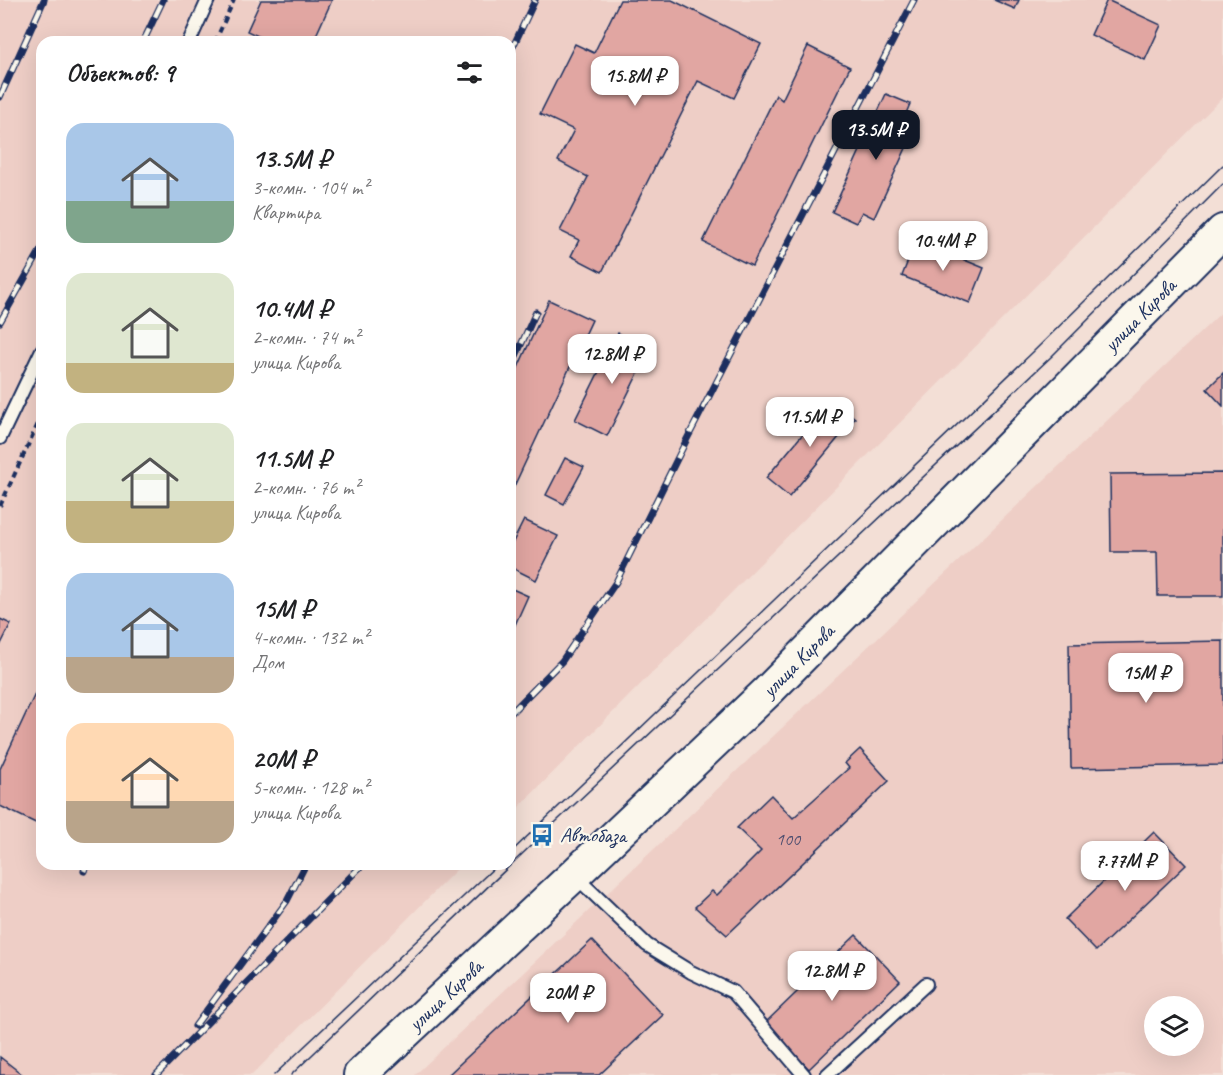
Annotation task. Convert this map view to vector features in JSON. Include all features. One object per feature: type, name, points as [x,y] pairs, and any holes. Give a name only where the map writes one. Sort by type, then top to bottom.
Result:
[{"type":"main road","name":"улица Кирова","points":[[360,1075],[768,691],[1223,231]]},
{"type":"lane","points":[[192,36],[208,0]]},
{"type":"lane","points":[[0,438],[36,363]]},
{"type":"lane","points":[[574,875],[647,945],[691,972],[733,992],[804,1075]]},
{"type":"lane","points":[[827,1075],[926,984]]},
{"type":"path","points":[[218,36],[234,0]]},
{"type":"path","points":[[0,506],[36,428]]},
{"type":"shaded area","points":[[0,0],[1223,0],[1223,97],[516,810],[516,36],[36,36],[36,870],[456,870],[252,1075],[0,1075]]},
{"type":"shaded area","points":[[1223,311],[1223,1075],[415,1075]]},
{"type":"building","points":[[261,0],[332,0],[316,36],[258,36],[247,31]]},
{"type":"building","points":[[620,0],[672,0],[761,44],[734,98],[698,81],[602,272],[571,256],[579,240],[560,231],[588,177],[558,161],[574,130],[540,114],[575,44],[594,53]]},
{"type":"building","points":[[994,0],[1019,0],[1015,9]]},
{"type":"building","points":[[1107,0],[1161,25],[1145,60],[1091,35]]},
{"type":"building","points":[[808,46],[850,67],[752,266],[703,242],[776,95],[782,100]]},
{"type":"building","points":[[886,94],[910,104],[904,118],[917,124],[874,218],[862,212],[856,223],[832,212]]},
{"type":"building","points":[[916,240],[984,268],[970,303],[902,276]]},
{"type":"building","points":[[549,300],[592,320],[516,482],[516,372]]},
{"type":"building","points":[[618,333],[650,349],[607,436],[575,420]]},
{"type":"building","points":[[1223,373],[1223,406],[1207,389]]},
{"type":"building","points":[[832,399],[855,418],[789,497],[766,478]]},
{"type":"building","points":[[565,458],[584,467],[564,504],[546,495]]},
{"type":"building","points":[[1223,473],[1223,596],[1158,596],[1157,552],[1111,552],[1110,474]]},
{"type":"building","points":[[524,520],[558,536],[536,580],[516,570],[516,536]]},
{"type":"building","points":[[516,591],[528,596],[516,623]]},
{"type":"building","points":[[0,619],[11,624],[0,646]]},
{"type":"building","points":[[1223,641],[1223,765],[1071,768],[1069,644]]},
{"type":"building","points":[[36,692],[36,823],[0,806],[0,769]]},
{"type":"building","points":[[860,749],[889,781],[727,935],[695,907],[712,891],[717,895],[761,851],[737,828],[771,795],[793,818],[849,768],[845,763]]},
{"type":"building","points":[[1154,832],[1186,865],[1096,951],[1065,919]]},
{"type":"building","points":[[856,935],[900,981],[809,1069],[765,1023]]},
{"type":"building","points":[[592,940],[663,1015],[599,1075],[448,1075]]},
{"type":"building","points":[[0,1057],[23,1075],[0,1075]]},
{"type":"tram line","points":[[516,847],[1033,352],[1223,165]]},
{"type":"tram line","points":[[516,860],[1052,356],[1223,184]]},
{"type":"tram line","points":[[274,1075],[492,870]]},
{"type":"tram line","points":[[291,1075],[505,870]]},
{"type":"railway","points":[[0,97],[44,0]]},
{"type":"railway","points":[[146,36],[163,0]]},
{"type":"railway","points":[[516,40],[535,0]]},
{"type":"railway","points":[[516,708],[562,661],[616,582],[686,441],[914,0]]},
{"type":"railway","points":[[0,322],[36,259]]},
{"type":"railway","points":[[516,356],[536,312]]},
{"type":"railway","points":[[195,1026],[287,901],[303,870]]},
{"type":"railway","points":[[156,1075],[357,870]]},
{"type":"place","name":"Автобаза","points":[[542,835]]}]
